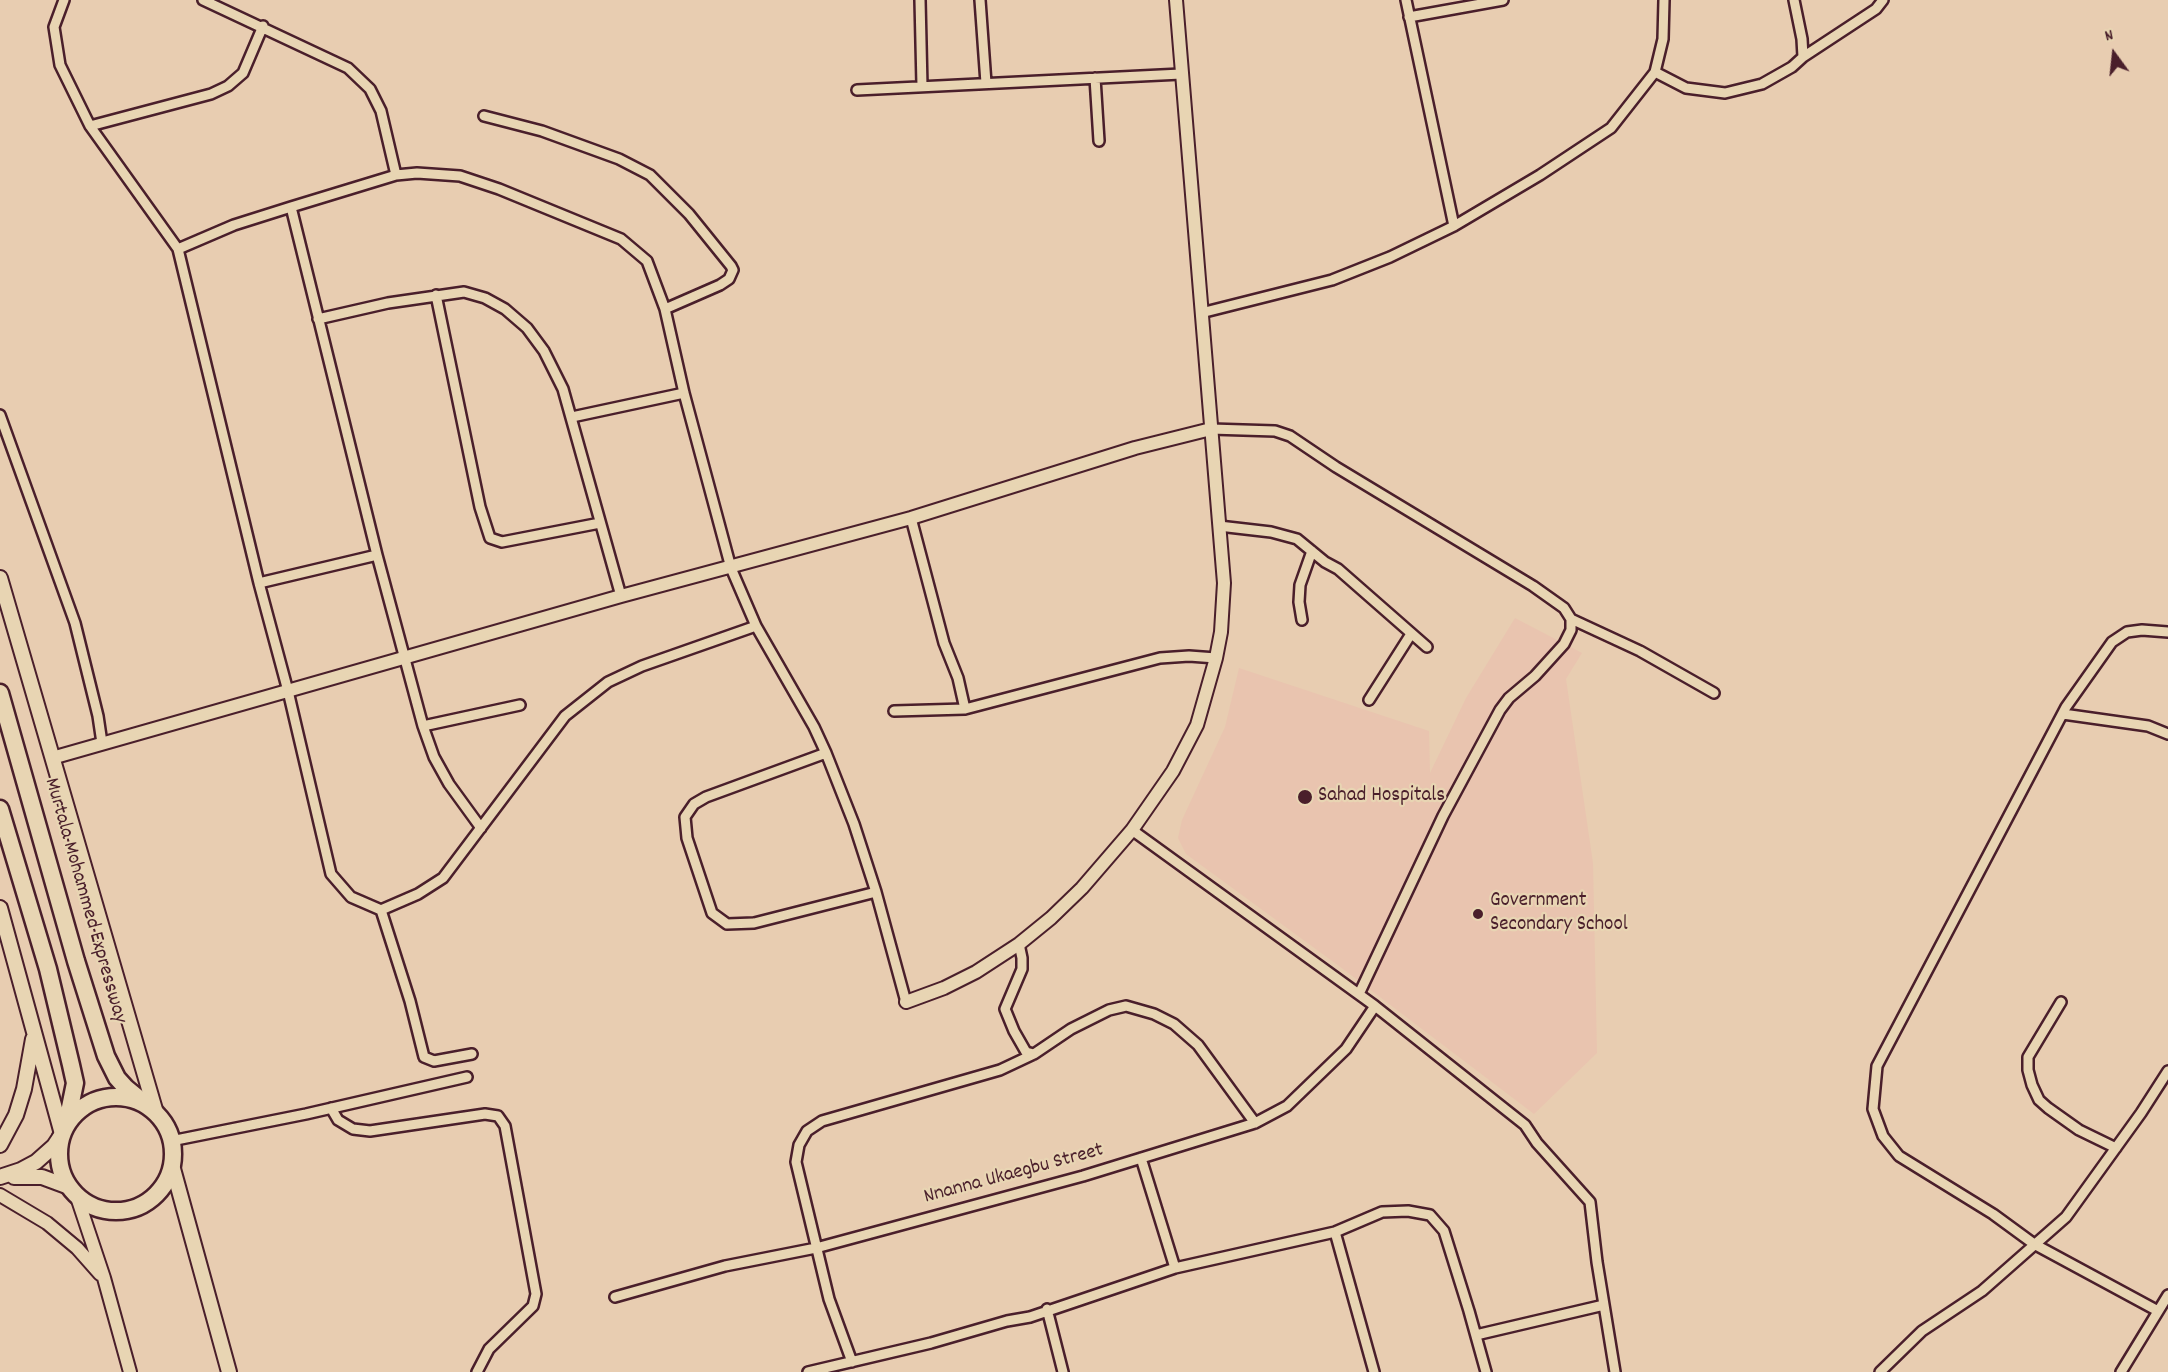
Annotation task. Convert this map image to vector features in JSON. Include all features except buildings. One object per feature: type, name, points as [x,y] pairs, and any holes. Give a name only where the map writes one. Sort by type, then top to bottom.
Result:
[{"type":"highway","name":"Murtala Mohammed Expressway","points":[[0,693],[76,961],[106,1056],[121,1083],[152,1110]]},
{"type":"highway","points":[[0,810],[48,969],[75,1083],[64,1129],[59,1152],[61,1170],[72,1191],[91,1205],[109,1210],[137,1207],[160,1190],[165,1182],[172,1165],[171,1141],[167,1128],[152,1110],[141,1102],[122,1097],[104,1098],[86,1105],[64,1129]]},
{"type":"main road","points":[[906,1002],[944,988],[976,972],[1019,944],[1052,918],[1082,888],[1132,830],[1173,771],[1197,724],[1216,658],[1221,632],[1224,584],[1176,0]]},
{"type":"main road","points":[[52,758],[621,596],[911,518],[1135,448],[1211,429]]},
{"type":"main road","name":"Murtala Mohammed Expressway","points":[[0,578],[152,1110]]},
{"type":"main road","points":[[0,908],[34,1034],[64,1129],[54,1146],[36,1162],[0,1178]]},
{"type":"main road","points":[[0,1145],[16,1115],[24,1089],[34,1034]]},
{"type":"main road","points":[[172,1165],[229,1372]]},
{"type":"main road","points":[[0,1178],[42,1177],[72,1191],[104,1278],[130,1372]]},
{"type":"main road","points":[[0,1195],[47,1223],[77,1248],[104,1278]]},
{"type":"street","points":[[64,0],[54,27],[60,65],[90,126],[178,249],[331,874],[351,897],[381,910],[418,894],[443,878],[565,716],[608,682],[642,666],[756,626]]},
{"type":"street","points":[[203,0],[263,26],[348,68],[370,89],[381,111],[396,175]]},
{"type":"street","points":[[920,0],[922,86]]},
{"type":"street","points":[[980,0],[986,83]]},
{"type":"street","points":[[1406,0],[1454,226]]},
{"type":"street","points":[[1409,16],[1503,0]]},
{"type":"street","points":[[1201,313],[1332,280],[1390,257],[1454,226],[1540,175],[1611,128],[1655,72],[1663,39],[1664,0]]},
{"type":"street","points":[[1794,0],[1802,39],[1803,57]]},
{"type":"street","points":[[1655,72],[1686,88],[1725,93],[1762,84],[1792,67],[1803,57],[1876,9],[1883,0]]},
{"type":"street","points":[[90,126],[211,94],[228,86],[243,73],[263,26]]},
{"type":"street","points":[[856,90],[1181,74]]},
{"type":"street","points":[[1095,78],[1099,141]]},
{"type":"street","points":[[484,116],[542,131],[620,159],[651,175],[689,214],[733,270],[729,279],[720,285],[664,309]]},
{"type":"street","points":[[178,249],[234,225],[396,175],[417,173],[460,176],[500,189],[621,239],[647,261],[664,309],[730,568],[756,626],[814,727],[826,753],[854,824],[876,892],[906,1002]]},
{"type":"street","points":[[291,207],[377,555],[423,726],[434,757],[444,775],[481,828]]},
{"type":"street","points":[[318,319],[436,295],[464,292],[485,298],[505,309],[527,328],[544,351],[563,389],[621,596]]},
{"type":"street","points":[[436,295],[480,507],[490,538],[502,542],[600,524]]},
{"type":"street","points":[[572,417],[684,393]]},
{"type":"street","points":[[0,415],[75,623],[98,716],[102,743]]},
{"type":"street","points":[[1211,429],[1275,431],[1290,436],[1336,467],[1533,586],[1564,608],[1571,619],[1571,630],[1564,644],[1535,676],[1509,698],[1500,710],[1443,816],[1359,994]]},
{"type":"street","points":[[911,518],[944,644],[958,678],[965,709]]},
{"type":"street","points":[[1220,526],[1271,532],[1297,539],[1325,562],[1338,569],[1427,647]]},
{"type":"street","points":[[1302,620],[1299,602],[1300,585],[1312,551]]},
{"type":"street","points":[[259,583],[377,555]]},
{"type":"street","points":[[1571,619],[1640,651],[1714,693]]},
{"type":"street","points":[[2158,1311],[2034,1244],[1993,1214],[1899,1156],[1883,1136],[1873,1109],[1877,1066],[2063,714],[2112,642],[2127,632],[2142,630],[2168,632]]},
{"type":"street","points":[[1369,700],[1411,634]]},
{"type":"street","points":[[894,711],[965,709],[1160,658],[1189,656],[1216,658]]},
{"type":"street","points":[[423,726],[520,705]]},
{"type":"street","points":[[2063,714],[2148,726],[2168,734]]},
{"type":"street","points":[[826,753],[706,797],[694,804],[685,817],[687,838],[712,913],[727,924],[754,923],[876,892]]},
{"type":"street","points":[[1132,830],[1375,1006],[1525,1125],[1537,1143],[1590,1202],[1616,1372]]},
{"type":"street","points":[[381,910],[424,1057],[434,1061],[472,1054]]},
{"type":"street","points":[[1019,944],[1022,969],[1005,1009],[1026,1052],[1034,1054]]},
{"type":"street","points":[[2061,1002],[2028,1057],[2028,1070],[2032,1084],[2040,1100],[2048,1108],[2079,1130],[2116,1148]]},
{"type":"street","points":[[852,1362],[829,1299],[796,1162],[799,1145],[807,1131],[822,1121],[1000,1070],[1034,1054],[1071,1029],[1109,1010],[1126,1006],[1154,1014],[1174,1024],[1198,1045],[1255,1123]]},
{"type":"street","name":"Nnanna Ukaegbu Street","points":[[615,1296],[725,1266],[816,1248],[1083,1176],[1255,1123],[1287,1106],[1346,1049],[1375,1006]]},
{"type":"street","points":[[1880,1372],[1922,1331],[1942,1316],[1972,1299],[2066,1217],[2168,1071]]},
{"type":"street","points":[[171,1141],[467,1077]]},
{"type":"street","points":[[331,1108],[338,1120],[353,1129],[370,1131],[485,1114],[498,1116],[505,1126],[536,1294],[533,1306],[489,1349],[477,1372]]},
{"type":"street","points":[[1141,1158],[1174,1268]]},
{"type":"street","points":[[808,1372],[1030,1317],[1047,1309],[1082,1300],[1174,1268],[1335,1232],[1382,1212],[1408,1210],[1430,1215],[1444,1231],[1485,1372]]},
{"type":"street","points":[[1335,1232],[1374,1372]]},
{"type":"street","points":[[2121,1372],[2168,1295]]},
{"type":"street","points":[[1476,1335],[1604,1305]]},
{"type":"street","points":[[1047,1309],[1063,1372]]},
{"type":"shaded area","name":"Government Secondary School","points":[[1515,618],[1582,653],[1566,679],[1593,863],[1597,1053],[1534,1114],[1339,966],[1186,854],[1178,838],[1182,820],[1225,727],[1239,668],[1429,731],[1430,773],[1466,698]]},
{"type":"place","name":"Sahad Hospitals","points":[[1305,797]]},
{"type":"place","name":"Government Secondary School","points":[[1478,914]]}]
